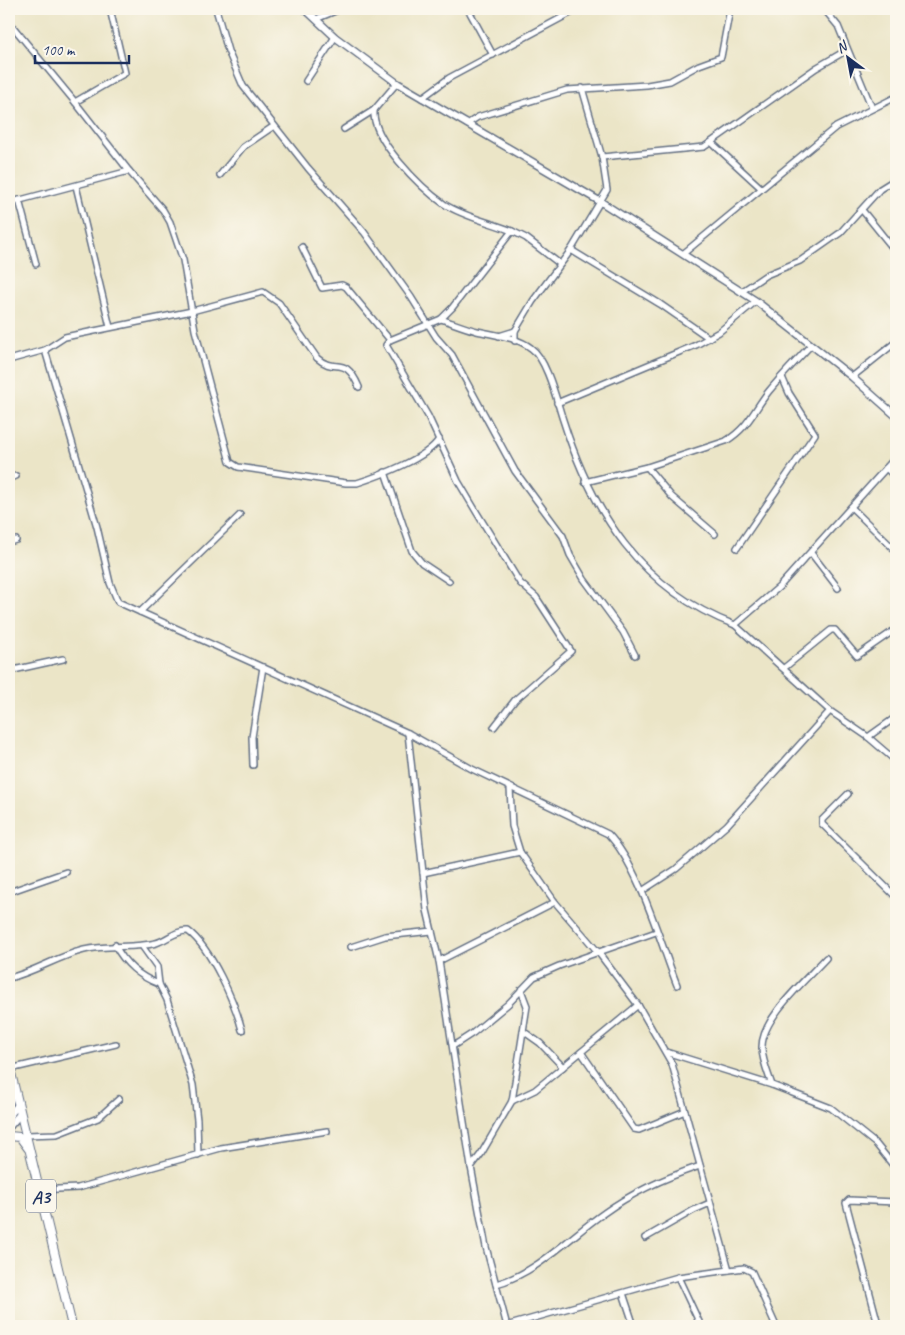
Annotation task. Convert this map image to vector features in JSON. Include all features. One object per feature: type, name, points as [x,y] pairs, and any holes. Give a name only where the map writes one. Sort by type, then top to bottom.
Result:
[{"type":"highway","name":"A3","points":[[9,1067],[72,1326]]},
{"type":"highway","points":[[9,1102],[12,1081]]},
{"type":"highway","points":[[9,1136],[20,1137],[31,1152]]},
{"type":"street","points":[[75,102],[125,73],[110,9]]},
{"type":"street","points":[[216,9],[228,51],[239,79],[274,126],[364,232],[436,337],[452,355],[515,471],[562,536],[570,555],[584,579],[623,632],[635,655]]},
{"type":"street","points":[[305,9],[335,37],[397,83],[601,202],[756,301],[852,377],[896,416]]},
{"type":"street","points":[[316,19],[340,9]]},
{"type":"street","points":[[468,9],[492,55]]},
{"type":"street","points":[[422,98],[449,78],[578,9]]},
{"type":"street","points":[[467,124],[478,117],[500,109],[567,90],[647,85],[670,81],[699,65],[718,59],[723,54],[730,9]]},
{"type":"street","points":[[824,9],[838,26],[872,108]]},
{"type":"street","points":[[9,22],[75,102],[128,171],[163,210],[170,222],[183,260],[192,311],[226,454],[232,465],[346,483],[357,483],[422,455],[434,447],[439,439]]},
{"type":"street","points":[[306,81],[335,37]]},
{"type":"street","points":[[602,157],[701,148],[712,143],[816,68],[847,50]]},
{"type":"street","points":[[344,129],[374,110],[397,83]]},
{"type":"street","points":[[515,341],[515,331],[571,250],[601,202],[606,190],[602,157],[582,88]]},
{"type":"street","points":[[684,254],[836,127],[896,98]]},
{"type":"street","points":[[374,110],[376,126],[388,147],[443,203],[460,212],[526,238],[560,264]]},
{"type":"street","points":[[220,175],[238,151],[274,126]]},
{"type":"street","points":[[712,143],[761,188]]},
{"type":"street","points":[[9,203],[128,171]]},
{"type":"street","points":[[741,292],[766,275],[810,255],[840,233],[880,189],[896,179]]},
{"type":"street","points":[[76,186],[110,327]]},
{"type":"street","points":[[20,200],[36,264]]},
{"type":"street","points":[[862,210],[896,252]]},
{"type":"street","points":[[494,727],[515,700],[570,650],[536,597],[520,583],[458,481],[414,391],[387,348],[386,343],[441,319],[452,308],[512,231]]},
{"type":"street","points":[[302,247],[322,288],[346,287],[390,340]]},
{"type":"street","points":[[571,250],[660,304],[709,338]]},
{"type":"street","points":[[9,360],[45,350],[64,336],[192,311],[263,292],[279,302],[317,358],[325,364],[347,367],[353,372],[359,386]]},
{"type":"street","points":[[557,403],[682,352],[709,338],[756,301]]},
{"type":"street","points":[[441,319],[533,348],[539,357],[557,403],[585,482],[616,533],[640,563],[660,582],[695,605],[735,625],[830,711],[868,737],[896,761]]},
{"type":"street","points":[[499,336],[515,331]]},
{"type":"street","points":[[852,377],[896,342]]},
{"type":"street","points":[[585,482],[647,466],[726,441],[735,436],[750,422],[767,393],[811,345]]},
{"type":"street","points":[[45,350],[97,527],[114,595],[118,602],[408,733],[450,758],[608,834],[615,842],[642,891],[677,985]]},
{"type":"street","points":[[737,548],[815,434],[789,393],[782,376]]},
{"type":"street","points":[[735,625],[779,586],[811,553],[896,456]]},
{"type":"street","points":[[647,466],[672,497],[715,534]]},
{"type":"street","points":[[886,468],[896,478]]},
{"type":"street","points":[[385,472],[412,551],[422,563],[449,581]]},
{"type":"street","points":[[9,478],[16,476]]},
{"type":"street","points":[[851,507],[896,551]]},
{"type":"street","points":[[140,612],[240,515]]},
{"type":"street","points":[[9,542],[16,540]]},
{"type":"street","points":[[811,553],[838,588]]},
{"type":"street","points":[[784,668],[831,630],[835,630],[856,656],[896,629]]},
{"type":"street","points":[[9,671],[63,658]]},
{"type":"street","points":[[253,765],[252,738],[263,667]]},
{"type":"street","points":[[642,891],[676,869],[727,825],[830,711]]},
{"type":"street","points":[[868,737],[896,717]]},
{"type":"street","points":[[408,733],[423,873],[432,931],[439,961],[471,1166],[486,1247],[506,1326],[678,1277],[744,1268],[750,1270],[776,1326]]},
{"type":"street","points":[[510,788],[512,826],[520,852],[555,902],[598,952],[638,1005],[666,1052],[685,1111],[728,1270]]},
{"type":"street","points":[[848,794],[822,820],[822,824],[896,897]]},
{"type":"street","points":[[423,873],[520,852]]},
{"type":"street","points":[[9,892],[66,872]]},
{"type":"street","points":[[439,961],[555,902]]},
{"type":"street","points":[[9,978],[82,950],[115,945],[142,946],[164,941],[184,931],[192,934],[215,967],[242,1030]]},
{"type":"street","points":[[351,948],[385,936],[432,931]]},
{"type":"street","points":[[453,1046],[473,1034],[508,1004],[534,978],[598,952],[656,932]]},
{"type":"street","points":[[115,945],[120,955],[131,966],[150,981],[159,984]]},
{"type":"street","points":[[142,946],[157,967],[159,984],[167,1000],[193,1085],[198,1155]]},
{"type":"street","points":[[772,1085],[762,1049],[764,1034],[772,1017],[826,958]]},
{"type":"street","points":[[471,1166],[481,1154],[512,1101],[527,1006],[521,990]]},
{"type":"street","points":[[512,1101],[535,1090],[638,1005]]},
{"type":"street","points":[[522,1031],[540,1043],[563,1067]]},
{"type":"street","points":[[9,1067],[116,1044]]},
{"type":"street","points":[[581,1052],[634,1129],[644,1128],[685,1111]]},
{"type":"street","points":[[666,1052],[772,1085],[831,1108],[876,1144],[896,1169]]},
{"type":"street","points":[[26,1135],[57,1134],[98,1118],[119,1099]]},
{"type":"street","points":[[9,1116],[18,1105]]},
{"type":"street","points":[[9,1127],[20,1114]]},
{"type":"street","points":[[39,1190],[78,1188],[256,1141],[327,1131]]},
{"type":"street","points":[[496,1284],[513,1279],[532,1268],[613,1207],[673,1175],[700,1166]]},
{"type":"street","points":[[877,1320],[846,1203],[849,1200],[896,1202]]},
{"type":"street","points":[[645,1238],[710,1203]]},
{"type":"street","points":[[678,1277],[701,1326]]},
{"type":"street","points":[[623,1292],[634,1326]]}]
